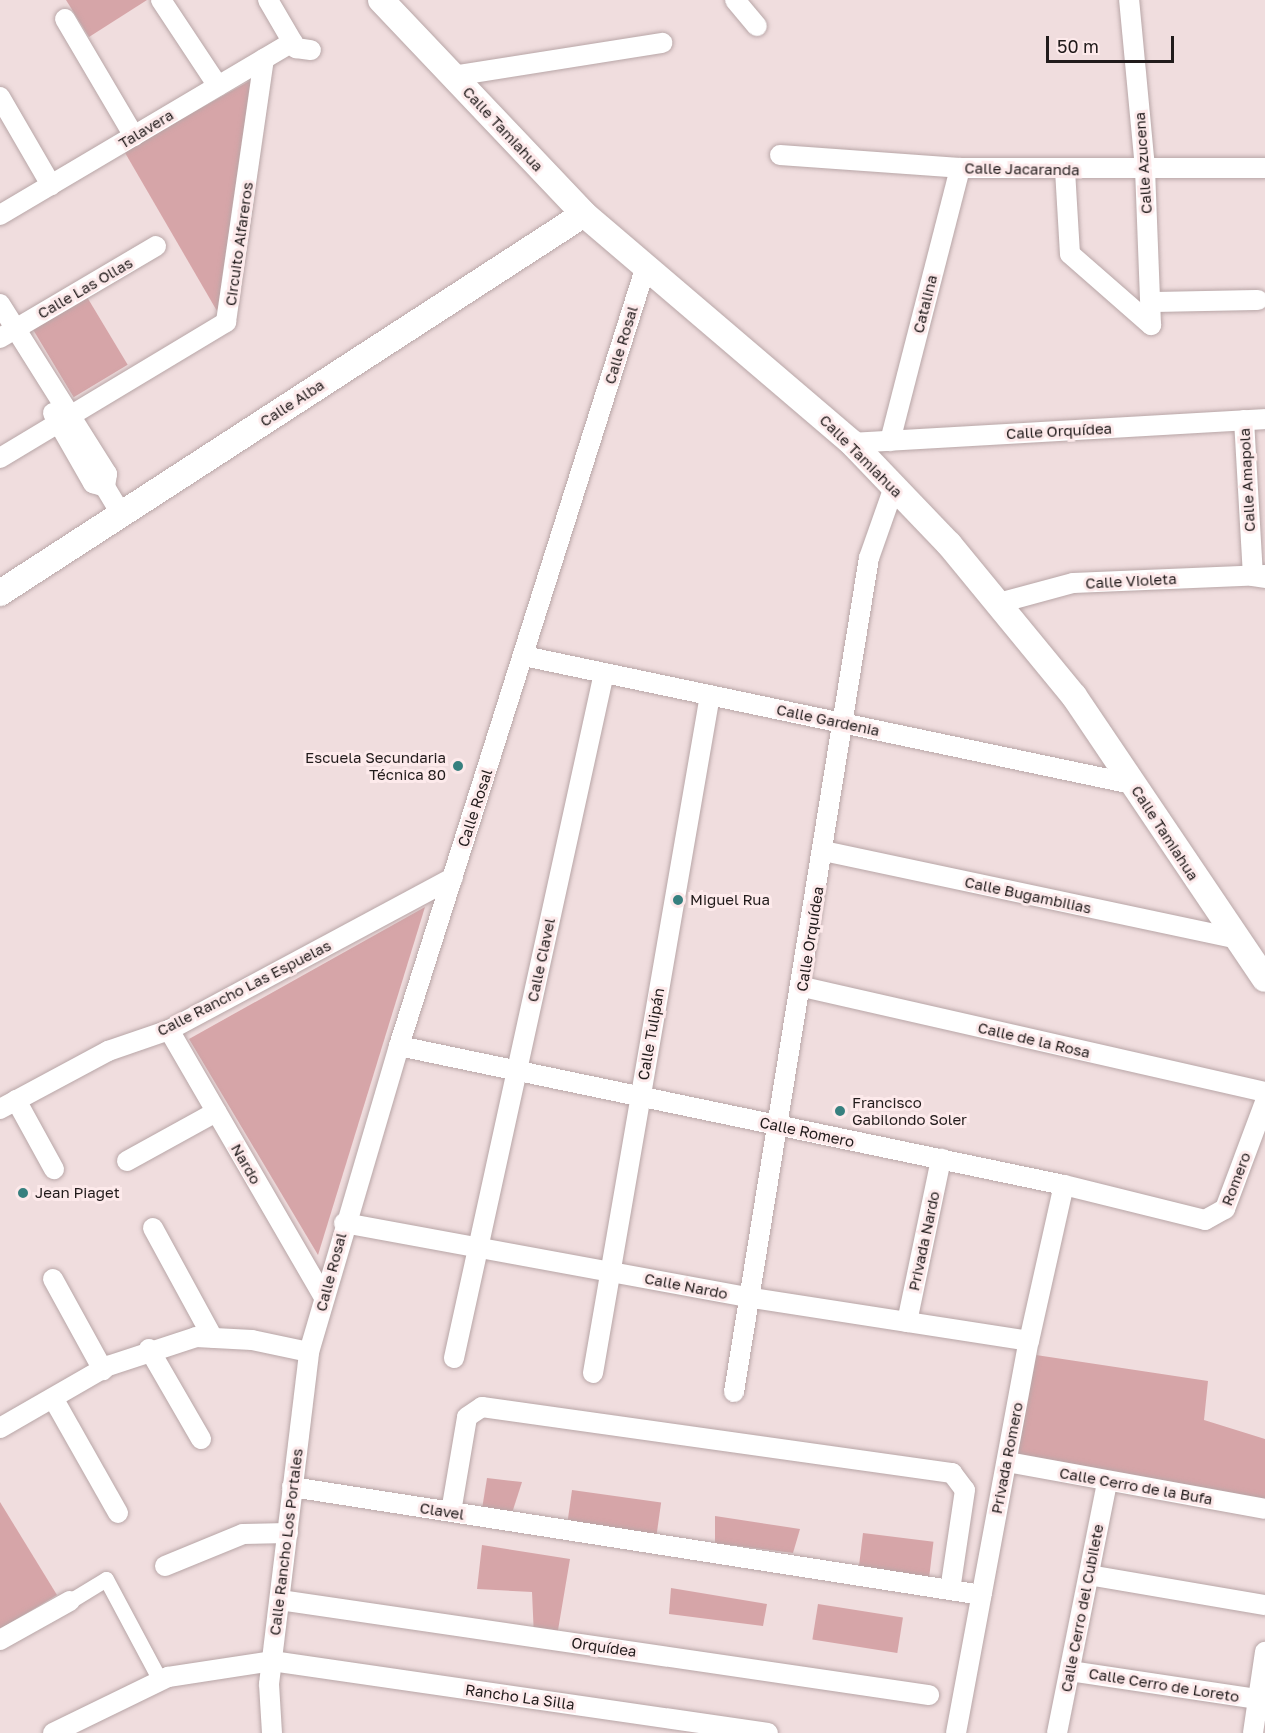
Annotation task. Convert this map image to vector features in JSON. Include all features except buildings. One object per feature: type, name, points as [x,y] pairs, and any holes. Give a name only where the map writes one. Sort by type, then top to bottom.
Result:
[{"type":"street","points":[[161,0],[218,86]]},
{"type":"street","points":[[268,0],[293,42],[311,50]]},
{"type":"street","name":"Calle Tamiahua","points":[[381,0],[584,214],[852,443],[999,603],[1074,696],[1232,938],[1265,980]]},
{"type":"street","points":[[735,0],[757,26]]},
{"type":"street","name":"Calle Azucena","points":[[1065,170],[1070,254],[1151,325],[1152,302],[1145,168],[1129,0]]},
{"type":"street","points":[[65,19],[134,136]]},
{"type":"street","name":"Talavera","points":[[0,215],[293,42]]},
{"type":"street","points":[[453,76],[662,43]]},
{"type":"street","name":"Circuito Alfareros","points":[[64,420],[226,322],[264,59]]},
{"type":"street","points":[[0,97],[51,185]]},
{"type":"street","name":"Calle Jacaranda","points":[[780,155],[960,168],[1065,170],[1265,168]]},
{"type":"street","name":"Catalina","points":[[890,441],[960,168]]},
{"type":"street","name":"Calle Alba","points":[[0,593],[584,214]]},
{"type":"street","name":"Calle Las Ollas","points":[[7,334],[156,246]]},
{"type":"street","name":"Calle Rosal","points":[[309,1352],[344,1223],[646,266]]},
{"type":"street","points":[[1152,302],[1258,300]]},
{"type":"street","points":[[0,304],[7,334],[47,384],[93,483],[105,487],[122,514]]},
{"type":"street","name":"Calle Orquídea","points":[[852,443],[1265,419]]},
{"type":"street","points":[[0,458],[64,420]]},
{"type":"street","name":"Calle Amapola","points":[[1244,420],[1261,576]]},
{"type":"street","name":"Calle Orquídea","points":[[734,1392],[752,1298],[803,987],[869,558],[893,490]]},
{"type":"street","name":"Calle Violeta","points":[[999,603],[1073,584],[1261,576]]},
{"type":"street","name":"Calle Gardenia","points":[[524,656],[1132,784]]},
{"type":"street","name":"Calle Clavel","points":[[454,1358],[604,673]]},
{"type":"street","name":"Calle Tulipán","points":[[593,1373],[710,695]]},
{"type":"street","name":"Calle Bugambilias","points":[[825,851],[1232,938]]},
{"type":"street","name":"Calle Rancho Las Espuelas","points":[[8,1105],[108,1052],[169,1030],[453,878]]},
{"type":"street","name":"Calle de la Rosa","points":[[803,987],[1265,1092]]},
{"type":"street","name":"Nardo","points":[[169,1030],[324,1297]]},
{"type":"street","name":"Calle Romero","points":[[399,1046],[1065,1185],[1215,1219]]},
{"type":"street","name":"Romero","points":[[1215,1219],[1225,1209],[1265,1102]]},
{"type":"street","points":[[8,1105],[54,1169]]},
{"type":"street","points":[[127,1161],[216,1112]]},
{"type":"street","name":"Privada Nardo","points":[[907,1322],[941,1159]]},
{"type":"street","name":"Privada Romero","points":[[956,1733],[1029,1341],[1065,1185]]},
{"type":"street","name":"Calle Nardo","points":[[344,1223],[752,1298],[1029,1341]]},
{"type":"street","points":[[153,1228],[213,1338]]},
{"type":"street","points":[[53,1279],[103,1370]]},
{"type":"street","points":[[2,1421],[149,1349],[213,1338],[309,1352]]},
{"type":"street","points":[[149,1349],[201,1439]]},
{"type":"street","name":"Calle Rancho Los Portales","points":[[272,1733],[272,1661],[309,1352]]},
{"type":"street","points":[[53,1398],[118,1513]]},
{"type":"street","points":[[451,1512],[467,1417],[482,1407],[941,1471],[957,1475],[965,1490],[950,1590]]},
{"type":"street","name":"Calle Cerro de la Bufa","points":[[1007,1461],[1107,1482],[1265,1509]]},
{"type":"street","name":"Calle Cerro del Cubilete","points":[[1058,1733],[1107,1482]]},
{"type":"street","name":"Clavel","points":[[292,1487],[982,1595]]},
{"type":"street","points":[[165,1566],[243,1534],[288,1533]]},
{"type":"street","points":[[1089,1575],[1265,1605]]},
{"type":"street","points":[[0,1640],[106,1579],[160,1680]]},
{"type":"street","name":"Orquídea","points":[[280,1600],[929,1695]]},
{"type":"street","points":[[1253,1733],[1265,1652]]},
{"type":"street","name":"Rancho La Silla","points":[[52,1733],[160,1680],[272,1661],[768,1733]]},
{"type":"street","name":"Calle Cerro de Loreto","points":[[1070,1671],[1258,1700]]},
{"type":"shaded area","points":[[66,0],[147,0],[89,37]]},
{"type":"shaded area","points":[[253,79],[223,296],[217,311],[124,151]]},
{"type":"shaded area","points":[[87,297],[128,365],[74,397],[33,329]]},
{"type":"shaded area","points":[[425,907],[318,1255],[189,1039]]},
{"type":"shaded area","points":[[1036,1355],[1208,1381],[1204,1420],[1265,1439],[1265,1511],[1007,1462]]},
{"type":"shaded area","points":[[487,1478],[522,1482],[512,1513],[482,1509]]},
{"type":"shaded area","points":[[572,1490],[661,1503],[657,1535],[567,1523]]},
{"type":"shaded area","points":[[0,1502],[57,1595],[0,1629]]},
{"type":"shaded area","points":[[715,1516],[800,1529],[793,1553],[715,1543]]},
{"type":"shaded area","points":[[863,1533],[933,1542],[928,1584],[858,1576]]},
{"type":"shaded area","points":[[482,1545],[570,1559],[557,1636],[534,1637],[532,1592],[477,1589]]},
{"type":"shaded area","points":[[671,1588],[767,1604],[763,1626],[669,1614]]},
{"type":"shaded area","points":[[818,1604],[903,1617],[897,1653],[812,1640]]},
{"type":"place","name":"Escuela Secundaria Técnica 80","points":[[458,766]]},
{"type":"place","name":"Miguel Rua","points":[[678,900]]},
{"type":"place","name":"Francisco Gabilondo Soler","points":[[840,1111]]},
{"type":"place","name":"Jean Piaget","points":[[23,1193]]}]
